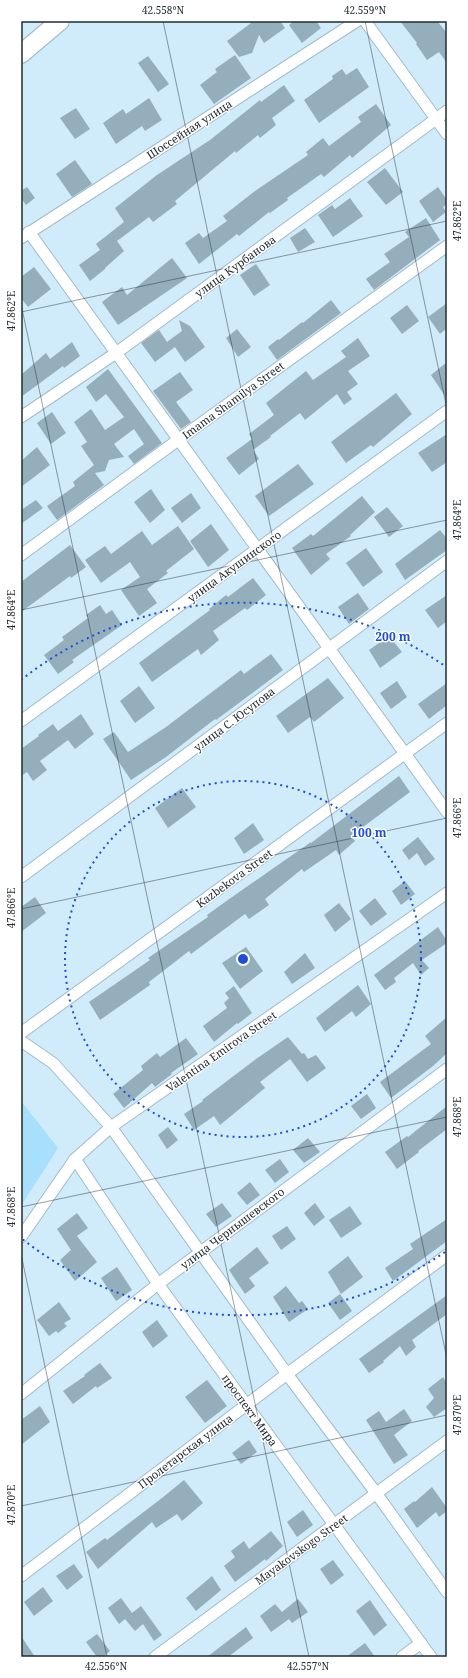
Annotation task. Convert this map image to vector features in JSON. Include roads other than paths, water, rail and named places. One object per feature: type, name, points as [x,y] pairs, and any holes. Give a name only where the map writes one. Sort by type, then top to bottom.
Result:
[{"type":"highway","points":[[21,54],[60,21]]},
{"type":"street","name":"Шоссейная улица","points":[[25,235],[357,21]]},
{"type":"street","points":[[365,21],[447,134]]},
{"type":"street","name":"улица Курбанова","points":[[21,417],[116,353],[447,111]]},
{"type":"street","points":[[25,235],[116,353],[447,812]]},
{"type":"street","name":"Imama Shamilya Street","points":[[21,555],[447,246]]},
{"type":"street","name":"улица Акушинского","points":[[21,721],[447,411]]},
{"type":"street","name":"улица С. Юсупова","points":[[21,877],[447,561]]},
{"type":"street","name":"Kazbekova Street","points":[[21,1033],[447,722]]},
{"type":"street","name":"Valentina Emirova Street","points":[[21,1237],[75,1159],[111,1127],[447,893]]},
{"type":"street","points":[[21,1041],[53,1063],[111,1127],[287,1374],[376,1493],[447,1592]]},
{"type":"street","name":"улица Чернышевского","points":[[21,1394],[158,1284],[447,1069]]},
{"type":"street","name":"проспект Мира","points":[[75,1159],[158,1284],[246,1405],[335,1523],[431,1657]]},
{"type":"street","name":"Пролетарская улица","points":[[21,1576],[287,1374],[447,1255]]},
{"type":"street","name":"Mayakovskogo Street","points":[[155,1657],[447,1441]]},
{"type":"street","points":[[402,1657],[421,1643]]}]
